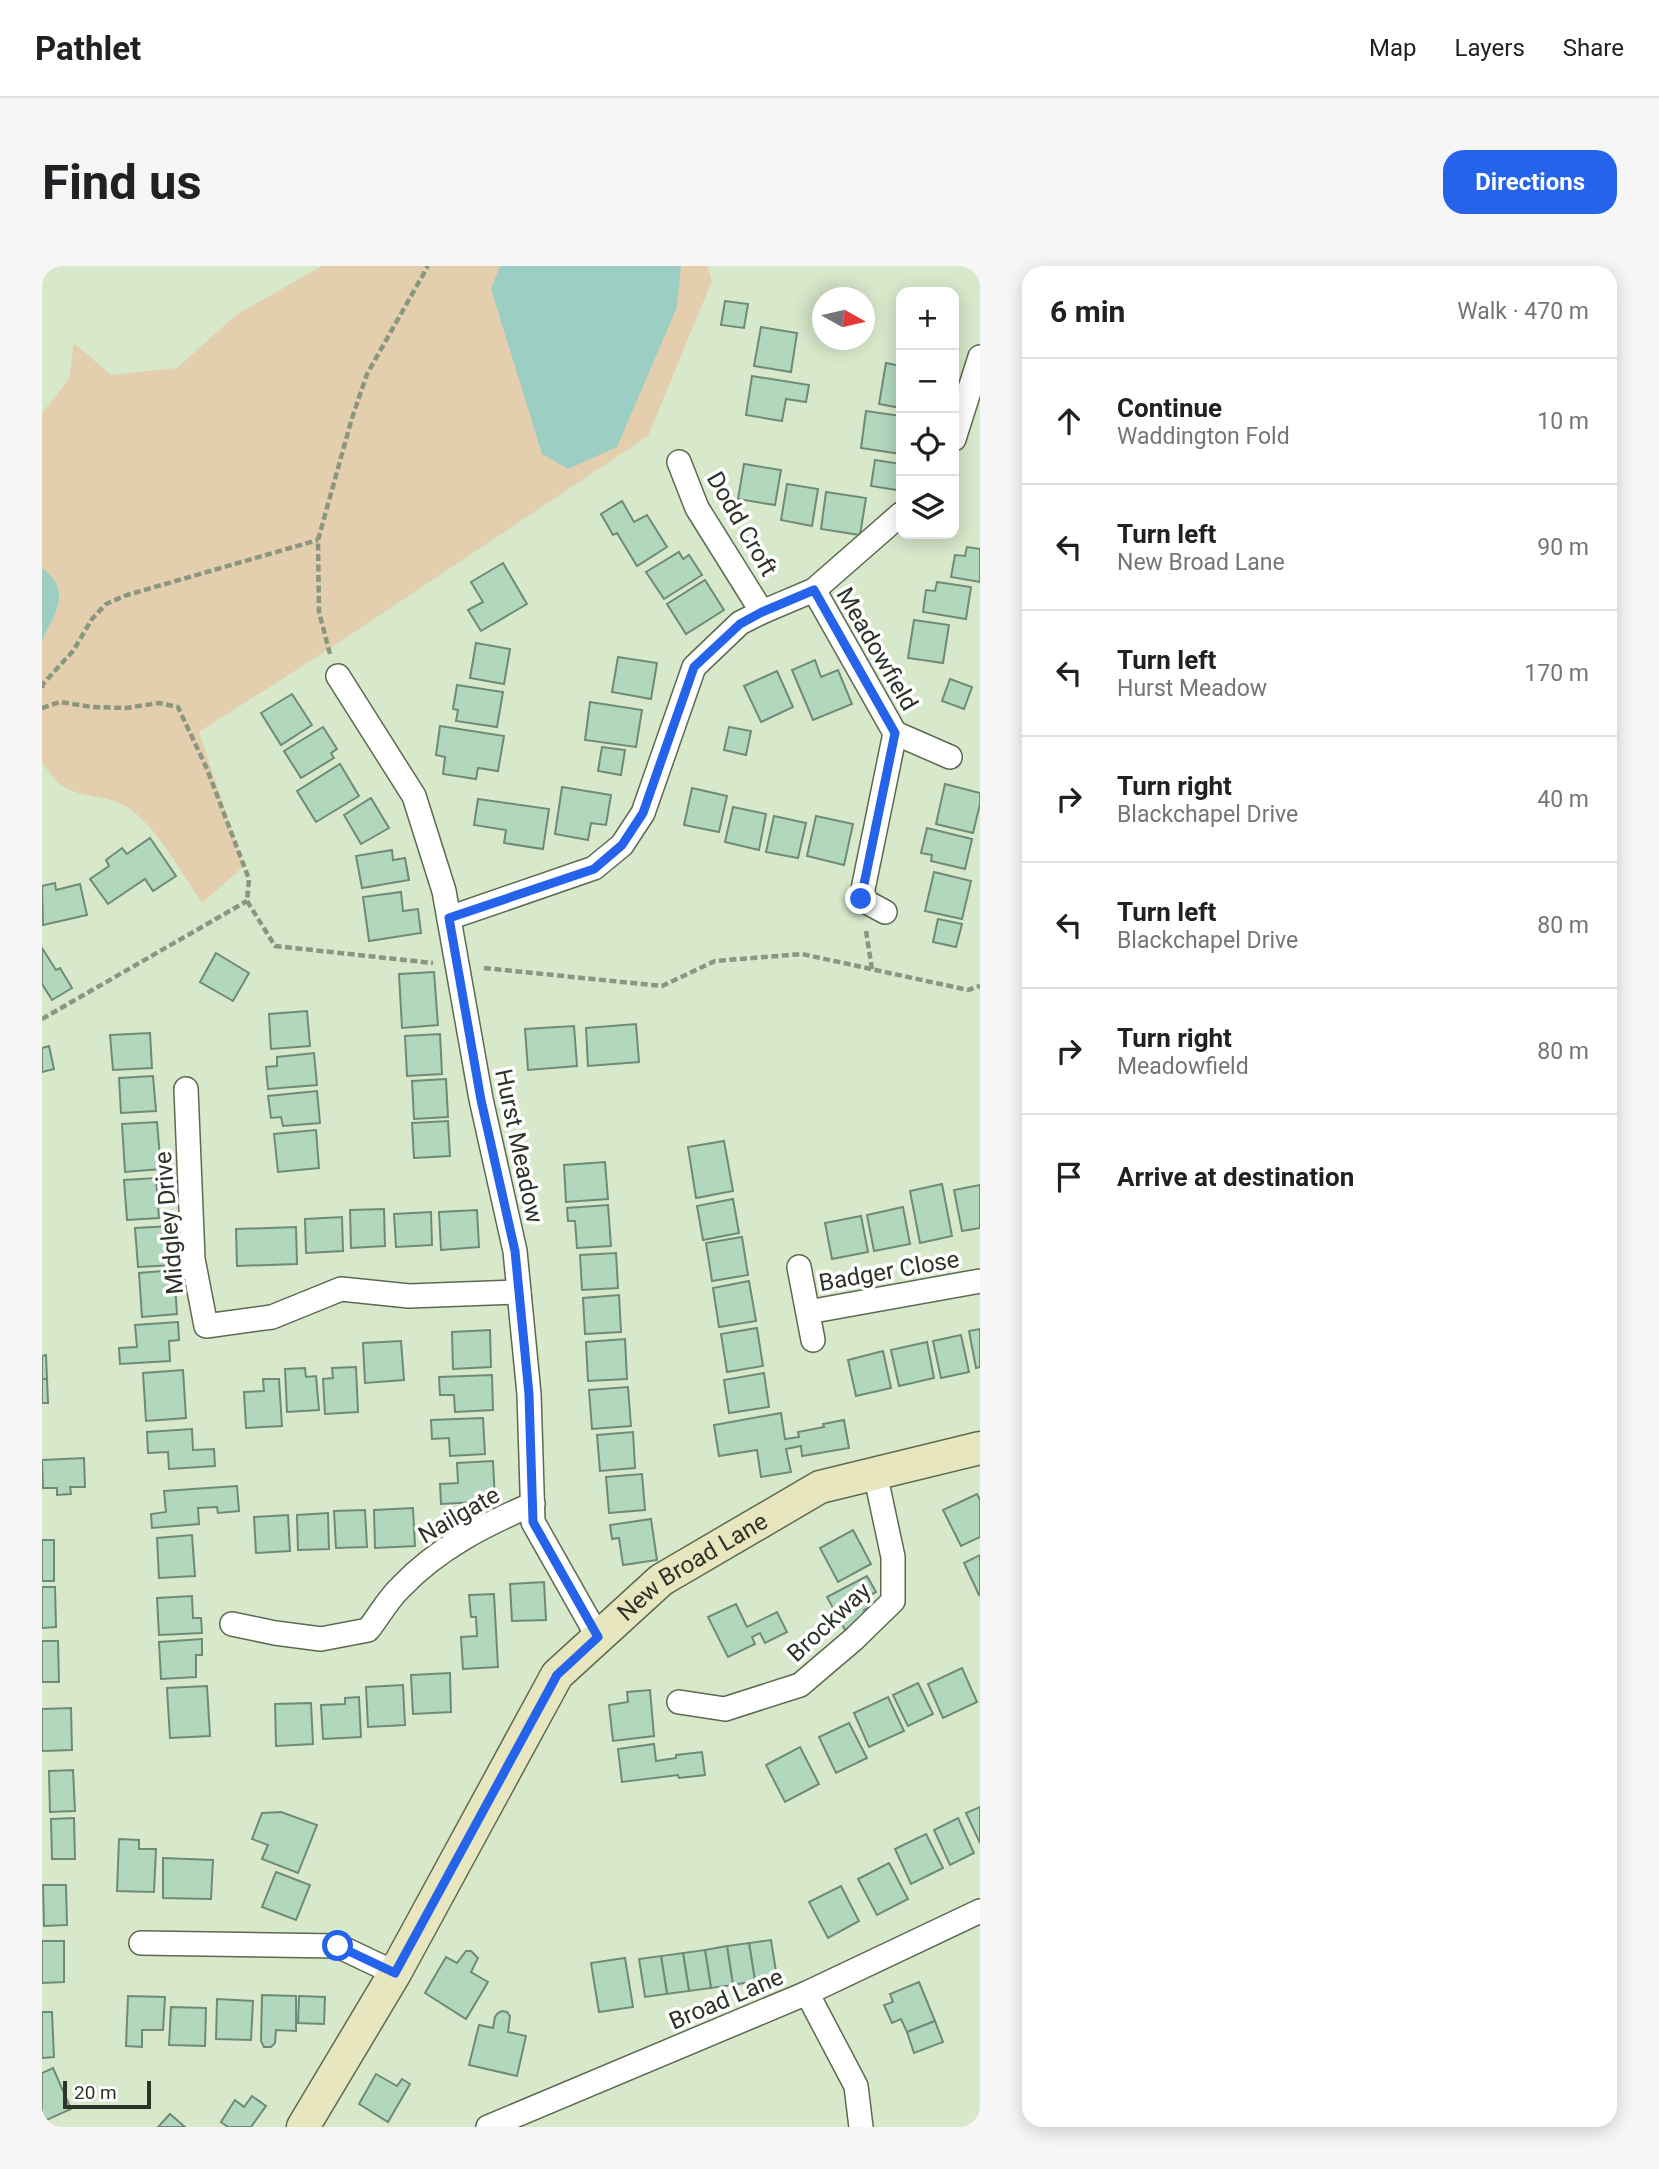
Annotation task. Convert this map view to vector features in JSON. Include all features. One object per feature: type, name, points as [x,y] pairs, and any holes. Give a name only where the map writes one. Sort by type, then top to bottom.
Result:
[{"type":"main road","name":"New Broad Lane","points":[[303,2127],[395,1973],[557,1675],[661,1580],[820,1487],[980,1448]]},
{"type":"street","points":[[959,423],[980,357]]},
{"type":"street","name":"Dodd Croft","points":[[679,462],[697,508],[762,612]]},
{"type":"street","points":[[449,918],[594,869],[622,845],[643,813],[694,667],[740,624],[814,590],[896,518]]},
{"type":"street","name":"Meadowfield","points":[[814,590],[895,733],[950,757]]},
{"type":"street","name":"Hurst Meadow","points":[[338,676],[414,796],[444,891],[481,1100],[515,1251],[529,1394],[533,1522],[598,1637]]},
{"type":"street","name":"Meadowfield","points":[[885,912],[852,901],[895,733]]},
{"type":"street","name":"Midgley Drive","points":[[186,1089],[193,1259],[206,1326],[272,1317],[341,1289],[409,1296],[519,1292]]},
{"type":"street","name":"Badger Close","points":[[799,1267],[813,1340]]},
{"type":"street","name":"Badger Close","points":[[808,1312],[980,1281]]},
{"type":"street","name":"Brockway","points":[[679,1702],[725,1709],[800,1685],[893,1601],[893,1557],[875,1473]]},
{"type":"street","name":"Nailgate","points":[[232,1624],[321,1639],[368,1630],[399,1588],[439,1553],[480,1527],[533,1504]]},
{"type":"street","name":"Broad Lane","points":[[488,2127],[807,1993],[980,1911]]},
{"type":"street","points":[[141,1943],[338,1946],[395,1973]]},
{"type":"street","points":[[807,1993],[856,2086],[861,2127]]},
{"type":"path","points":[[338,676],[319,612],[318,540],[367,374],[428,266]]},
{"type":"path","points":[[42,688],[106,604],[127,595],[318,540]]},
{"type":"path","points":[[42,708],[60,702],[92,707],[126,708],[159,703],[178,707],[207,769],[249,879],[247,901],[275,946],[662,986],[715,961],[802,954],[968,990],[980,986]]},
{"type":"path","points":[[42,1018],[247,901]]},
{"type":"shaded area","points":[[322,266],[707,266],[712,281],[648,436],[329,649],[199,732],[244,866],[202,903],[161,842],[134,812],[117,802],[81,794],[64,787],[42,763],[42,413],[69,379],[74,343],[111,375],[177,368],[236,315]]},
{"type":"water","points":[[500,266],[681,266],[677,307],[617,447],[568,469],[542,454],[491,289]]},
{"type":"water","points":[[42,568],[57,585],[59,594],[56,612],[42,641]]},
{"type":"building","points":[[725,301],[748,304],[744,328],[721,325]]},
{"type":"building","points":[[761,327],[797,333],[791,372],[754,366]]},
{"type":"building","points":[[886,363],[896,365],[896,407],[879,404]]},
{"type":"building","points":[[752,376],[809,385],[806,402],[786,399],[782,421],[746,415]]},
{"type":"building","points":[[866,411],[896,415],[896,453],[861,448]]},
{"type":"building","points":[[875,460],[896,463],[896,490],[871,486]]},
{"type":"building","points":[[744,464],[781,470],[775,505],[738,499]]},
{"type":"building","points":[[787,484],[818,489],[812,526],[781,520]]},
{"type":"building","points":[[826,492],[866,498],[860,535],[821,529]]},
{"type":"building","points":[[622,501],[634,522],[647,515],[667,547],[637,566],[617,533],[613,535],[601,514]]},
{"type":"building","points":[[967,547],[980,549],[980,582],[951,577],[955,555],[965,556]]},
{"type":"building","points":[[679,552],[683,559],[689,555],[702,575],[664,599],[646,572]]},
{"type":"building","points":[[503,563],[527,604],[481,631],[468,610],[483,602],[471,582]]},
{"type":"building","points":[[705,580],[724,610],[686,634],[667,604]]},
{"type":"building","points":[[937,582],[971,587],[966,619],[923,612],[926,590],[935,591]]},
{"type":"building","points":[[914,620],[949,625],[943,663],[908,658]]},
{"type":"building","points":[[476,643],[510,649],[504,684],[470,678]]},
{"type":"building","points":[[618,657],[657,663],[651,699],[612,692]]},
{"type":"building","points":[[815,660],[821,677],[838,670],[852,704],[813,720],[792,670]]},
{"type":"building","points":[[777,671],[793,707],[761,722],[744,686]]},
{"type":"building","points":[[950,679],[972,687],[964,709],[942,701]]},
{"type":"building","points":[[457,685],[503,692],[497,727],[456,721],[458,710],[453,709]]},
{"type":"building","points":[[292,694],[312,725],[281,745],[261,713]]},
{"type":"building","points":[[590,702],[642,710],[636,747],[585,740]]},
{"type":"building","points":[[440,726],[504,736],[498,771],[478,768],[476,779],[443,774],[445,757],[436,755]]},
{"type":"building","points":[[323,727],[337,749],[331,753],[334,758],[301,778],[284,751]]},
{"type":"building","points":[[729,727],[751,731],[746,755],[724,750]]},
{"type":"building","points":[[602,747],[625,750],[621,775],[598,771]]},
{"type":"building","points":[[340,764],[359,796],[316,822],[297,791]]},
{"type":"building","points":[[945,784],[980,793],[973,833],[936,824]]},
{"type":"building","points":[[562,787],[611,795],[606,825],[591,823],[588,840],[555,834]]},
{"type":"building","points":[[692,788],[727,796],[719,832],[684,825]]},
{"type":"building","points":[[371,798],[389,828],[361,844],[344,815]]},
{"type":"building","points":[[478,799],[549,809],[543,849],[504,843],[506,830],[474,825]]},
{"type":"building","points":[[733,807],[766,814],[759,850],[725,842]]},
{"type":"building","points":[[774,816],[806,823],[798,858],[766,852]]},
{"type":"building","points":[[816,816],[853,824],[844,865],[807,856]]},
{"type":"building","points":[[927,828],[972,839],[965,869],[931,861],[932,855],[921,853]]},
{"type":"building","points":[[150,838],[176,876],[153,891],[145,879],[108,904],[90,879],[109,866],[106,860],[122,848],[127,854]]},
{"type":"building","points":[[392,850],[393,860],[405,858],[409,880],[362,888],[356,856]]},
{"type":"building","points":[[934,872],[971,881],[962,919],[925,911]]},
{"type":"building","points":[[55,883],[56,890],[80,884],[87,915],[43,925],[42,886]]},
{"type":"building","points":[[401,892],[403,911],[418,909],[421,933],[369,941],[363,897]]},
{"type":"building","points":[[938,919],[962,924],[956,947],[933,942]]},
{"type":"building","points":[[42,948],[56,970],[60,968],[72,988],[52,1000],[42,984]]},
{"type":"building","points":[[216,953],[249,973],[233,1001],[200,982]]},
{"type":"building","points":[[434,972],[438,1025],[402,1028],[399,974]]},
{"type":"building","points":[[307,1011],[310,1046],[271,1049],[269,1014]]},
{"type":"building","points":[[636,1024],[639,1062],[588,1066],[586,1028]]},
{"type":"building","points":[[574,1026],[577,1066],[528,1070],[525,1029]]},
{"type":"building","points":[[150,1033],[152,1068],[113,1070],[110,1035]]},
{"type":"building","points":[[440,1034],[442,1074],[407,1076],[405,1036]]},
{"type":"building","points":[[49,1046],[54,1069],[42,1072],[42,1048]]},
{"type":"building","points":[[314,1053],[317,1085],[268,1089],[266,1067],[277,1066],[277,1057]]},
{"type":"building","points":[[153,1076],[156,1111],[121,1113],[119,1078]]},
{"type":"building","points":[[446,1079],[448,1117],[414,1119],[412,1081]]},
{"type":"building","points":[[317,1091],[320,1123],[283,1126],[281,1117],[271,1118],[268,1096]]},
{"type":"building","points":[[448,1121],[450,1156],[414,1158],[412,1123]]},
{"type":"building","points":[[157,1122],[161,1169],[125,1172],[122,1124]]},
{"type":"building","points":[[316,1130],[319,1168],[278,1172],[274,1134]]},
{"type":"building","points":[[724,1141],[733,1191],[696,1198],[688,1147]]},
{"type":"building","points":[[605,1162],[608,1199],[566,1202],[564,1165]]},
{"type":"building","points":[[156,1178],[159,1218],[127,1220],[124,1180]]},
{"type":"building","points":[[942,1184],[952,1236],[920,1243],[910,1191]]},
{"type":"building","points":[[980,1185],[980,1228],[962,1231],[954,1190]]},
{"type":"building","points":[[733,1199],[739,1233],[703,1240],[697,1206]]},
{"type":"building","points":[[608,1205],[611,1246],[577,1248],[575,1221],[568,1221],[567,1208]]},
{"type":"building","points":[[903,1207],[910,1244],[874,1251],[867,1215]]},
{"type":"building","points":[[384,1209],[385,1246],[351,1248],[350,1210]]},
{"type":"building","points":[[477,1210],[479,1247],[441,1250],[439,1212]]},
{"type":"building","points":[[431,1212],[432,1245],[396,1247],[394,1214]]},
{"type":"building","points":[[861,1216],[868,1252],[832,1259],[825,1223]]},
{"type":"building","points":[[342,1217],[343,1251],[306,1253],[305,1219]]},
{"type":"building","points":[[171,1226],[174,1265],[138,1267],[135,1228]]},
{"type":"building","points":[[296,1227],[297,1264],[237,1266],[236,1229]]},
{"type":"building","points":[[742,1237],[748,1275],[712,1281],[706,1243]]},
{"type":"building","points":[[616,1253],[618,1288],[582,1290],[580,1255]]},
{"type":"building","points":[[174,1270],[177,1314],[142,1317],[139,1273]]},
{"type":"building","points":[[749,1281],[756,1321],[719,1327],[713,1288]]},
{"type":"building","points":[[619,1295],[621,1332],[585,1334],[583,1298]]},
{"type":"building","points":[[178,1322],[179,1340],[169,1341],[170,1361],[120,1364],[119,1348],[137,1347],[135,1325]]},
{"type":"building","points":[[757,1328],[763,1366],[727,1372],[721,1334]]},
{"type":"building","points":[[980,1329],[980,1367],[976,1368],[969,1331]]},
{"type":"building","points":[[490,1330],[491,1367],[453,1369],[452,1332]]},
{"type":"building","points":[[961,1335],[969,1372],[941,1378],[933,1341]]},
{"type":"building","points":[[625,1339],[627,1379],[588,1381],[586,1342]]},
{"type":"building","points":[[401,1341],[404,1380],[365,1383],[363,1343]]},
{"type":"building","points":[[927,1342],[934,1378],[899,1386],[891,1350]]},
{"type":"building","points":[[883,1351],[891,1388],[856,1396],[848,1360]]},
{"type":"building","points":[[46,1355],[47,1379],[42,1379],[42,1356]]},
{"type":"building","points":[[356,1367],[358,1412],[325,1414],[323,1379],[333,1378],[332,1368]]},
{"type":"building","points":[[305,1368],[306,1377],[316,1376],[319,1410],[287,1412],[285,1369]]},
{"type":"building","points":[[183,1370],[186,1418],[146,1421],[143,1373]]},
{"type":"building","points":[[764,1373],[769,1407],[729,1413],[724,1380]]},
{"type":"building","points":[[492,1375],[493,1410],[455,1412],[454,1395],[440,1395],[439,1377]]},
{"type":"building","points":[[42,1379],[47,1379],[48,1403],[42,1403]]},
{"type":"building","points":[[263,1379],[279,1379],[282,1426],[246,1428],[244,1392],[264,1391]]},
{"type":"building","points":[[628,1387],[631,1426],[592,1429],[589,1390]]},
{"type":"building","points":[[781,1413],[785,1439],[799,1437],[798,1432],[844,1420],[849,1448],[802,1456],[801,1446],[786,1449],[791,1472],[761,1477],[757,1450],[719,1456],[714,1425]]},
{"type":"building","points":[[483,1418],[485,1454],[450,1456],[449,1438],[432,1439],[431,1420]]},
{"type":"building","points":[[192,1429],[193,1450],[214,1449],[215,1466],[169,1469],[168,1452],[148,1453],[147,1432]]},
{"type":"building","points":[[633,1432],[635,1468],[600,1471],[597,1435]]},
{"type":"building","points":[[84,1458],[85,1487],[70,1487],[71,1494],[57,1495],[57,1488],[43,1488],[42,1460]]},
{"type":"building","points":[[493,1461],[495,1501],[441,1504],[440,1484],[458,1483],[457,1463]]},
{"type":"building","points":[[642,1474],[645,1510],[609,1513],[606,1477]]},
{"type":"building","points":[[237,1486],[239,1511],[218,1513],[217,1507],[198,1508],[199,1524],[152,1528],[151,1514],[166,1512],[164,1491]]},
{"type":"building","points":[[977,1494],[980,1500],[980,1537],[961,1546],[943,1510]]},
{"type":"building","points":[[413,1508],[415,1546],[375,1548],[374,1510]]},
{"type":"building","points":[[365,1510],[367,1547],[336,1548],[334,1511]]},
{"type":"building","points":[[328,1513],[329,1549],[298,1550],[297,1515]]},
{"type":"building","points":[[288,1515],[290,1551],[256,1553],[254,1517]]},
{"type":"building","points":[[651,1519],[657,1560],[623,1565],[619,1538],[612,1539],[610,1525]]},
{"type":"building","points":[[853,1530],[871,1564],[838,1582],[820,1548]]},
{"type":"building","points":[[192,1535],[195,1576],[159,1578],[157,1538]]},
{"type":"building","points":[[42,1540],[54,1540],[54,1581],[42,1581]]},
{"type":"building","points":[[980,1555],[980,1594],[979,1595],[964,1563]]},
{"type":"building","points":[[867,1576],[876,1592],[870,1595],[875,1605],[864,1610],[868,1618],[845,1630],[827,1597]]},
{"type":"building","points":[[544,1582],[546,1620],[512,1621],[510,1584]]},
{"type":"building","points":[[42,1587],[55,1587],[56,1627],[42,1628]]},
{"type":"building","points":[[494,1594],[498,1667],[463,1669],[461,1637],[477,1636],[476,1617],[471,1617],[469,1595]]},
{"type":"building","points":[[192,1596],[193,1618],[201,1618],[202,1633],[159,1635],[157,1598]]},
{"type":"building","points":[[736,1604],[747,1627],[777,1612],[787,1632],[765,1643],[760,1633],[752,1637],[755,1644],[728,1657],[708,1617]]},
{"type":"building","points":[[202,1639],[202,1655],[196,1655],[196,1677],[161,1679],[159,1642]]},
{"type":"building","points":[[42,1641],[58,1641],[59,1682],[42,1682]]},
{"type":"building","points":[[962,1668],[977,1702],[943,1718],[928,1684]]},
{"type":"building","points":[[450,1673],[451,1712],[413,1714],[411,1675]]},
{"type":"building","points":[[918,1683],[933,1714],[908,1726],[893,1695]]},
{"type":"building","points":[[403,1685],[405,1725],[368,1727],[366,1687]]},
{"type":"building","points":[[207,1686],[210,1736],[170,1738],[167,1688]]},
{"type":"building","points":[[650,1690],[654,1736],[613,1741],[609,1705],[628,1702],[627,1692]]},
{"type":"building","points":[[359,1697],[361,1737],[323,1739],[321,1705],[345,1704],[345,1698]]},
{"type":"building","points":[[888,1697],[904,1731],[869,1747],[854,1713]]},
{"type":"building","points":[[311,1703],[313,1744],[276,1746],[275,1704]]},
{"type":"building","points":[[71,1708],[72,1750],[42,1751],[42,1709]]},
{"type":"building","points":[[849,1723],[867,1758],[836,1773],[819,1737]]},
{"type":"building","points":[[654,1744],[656,1761],[702,1752],[705,1775],[679,1778],[678,1775],[622,1782],[618,1749]]},
{"type":"building","points":[[800,1747],[819,1784],[785,1802],[766,1765]]},
{"type":"building","points":[[73,1770],[75,1811],[50,1812],[49,1771]]},
{"type":"building","points":[[980,1807],[980,1843],[966,1813]]},
{"type":"building","points":[[281,1812],[317,1825],[298,1873],[262,1859],[268,1845],[252,1839],[262,1813]]},
{"type":"building","points":[[74,1818],[75,1859],[52,1859],[51,1819]]},
{"type":"building","points":[[958,1818],[974,1853],[950,1865],[934,1830]]},
{"type":"building","points":[[926,1834],[943,1868],[911,1884],[895,1849]]},
{"type":"building","points":[[119,1839],[139,1840],[139,1849],[156,1849],[154,1892],[117,1891]]},
{"type":"building","points":[[163,1858],[213,1860],[211,1899],[163,1898]]},
{"type":"building","points":[[889,1863],[908,1899],[877,1915],[858,1879]]},
{"type":"building","points":[[276,1872],[310,1885],[296,1920],[262,1907]]},
{"type":"building","points":[[43,1885],[66,1885],[67,1925],[44,1926]]},
{"type":"building","points":[[841,1886],[859,1921],[828,1938],[809,1902]]},
{"type":"building","points":[[771,1940],[777,1978],[755,1981],[749,1943]]},
{"type":"building","points":[[42,1941],[64,1941],[64,1982],[42,1983]]},
{"type":"building","points":[[749,1943],[755,1981],[733,1985],[727,1946]]},
{"type":"building","points":[[727,1946],[733,1985],[711,1988],[705,1950]]},
{"type":"building","points":[[705,1950],[711,1988],[689,1991],[683,1953]]},
{"type":"building","points":[[466,1951],[471,1951],[478,1958],[471,1972],[488,1982],[466,2019],[425,1993],[446,1957],[457,1963]]},
{"type":"building","points":[[683,1953],[689,1991],[667,1994],[661,1956]]},
{"type":"building","points":[[661,1956],[667,1994],[645,1997],[639,1959]]},
{"type":"building","points":[[625,1958],[633,2007],[599,2012],[591,1963]]},
{"type":"building","points":[[919,1982],[935,2021],[907,2032],[901,2019],[892,2023],[884,2005],[893,2002],[890,1994]]},
{"type":"building","points":[[262,1995],[296,1996],[296,2031],[276,2030],[275,2043],[271,2047],[264,2047],[261,2041]]},
{"type":"building","points":[[128,1996],[165,1997],[163,2030],[142,2030],[142,2047],[126,2046]]},
{"type":"building","points":[[299,1996],[325,1997],[324,2024],[298,2023]]},
{"type":"building","points":[[217,1999],[253,2001],[251,2040],[216,2039]]},
{"type":"building","points":[[171,2007],[206,2008],[205,2046],[169,2045]]},
{"type":"building","points":[[502,2011],[510,2016],[508,2032],[526,2036],[517,2076],[469,2065],[479,2025],[493,2028],[495,2017]]},
{"type":"building","points":[[42,2012],[52,2012],[54,2057],[42,2058]]},
{"type":"building","points":[[935,2021],[943,2042],[914,2053],[907,2032]]},
{"type":"building","points":[[53,2068],[71,2109],[42,2122],[42,2073]]},
{"type":"building","points":[[376,2074],[397,2086],[402,2079],[410,2084],[388,2122],[359,2104]]},
{"type":"building","points":[[252,2096],[266,2106],[251,2127],[228,2127],[221,2122],[235,2100],[244,2107]]},
{"type":"building","points":[[170,2114],[185,2127],[158,2127]]},
{"type":"route","points":[[338,1946],[395,1973],[557,1675],[598,1637],[533,1522],[529,1394],[515,1251],[481,1100],[449,918],[594,869],[622,845],[643,813],[694,667],[740,624],[814,590],[895,733],[861,899]]}]
